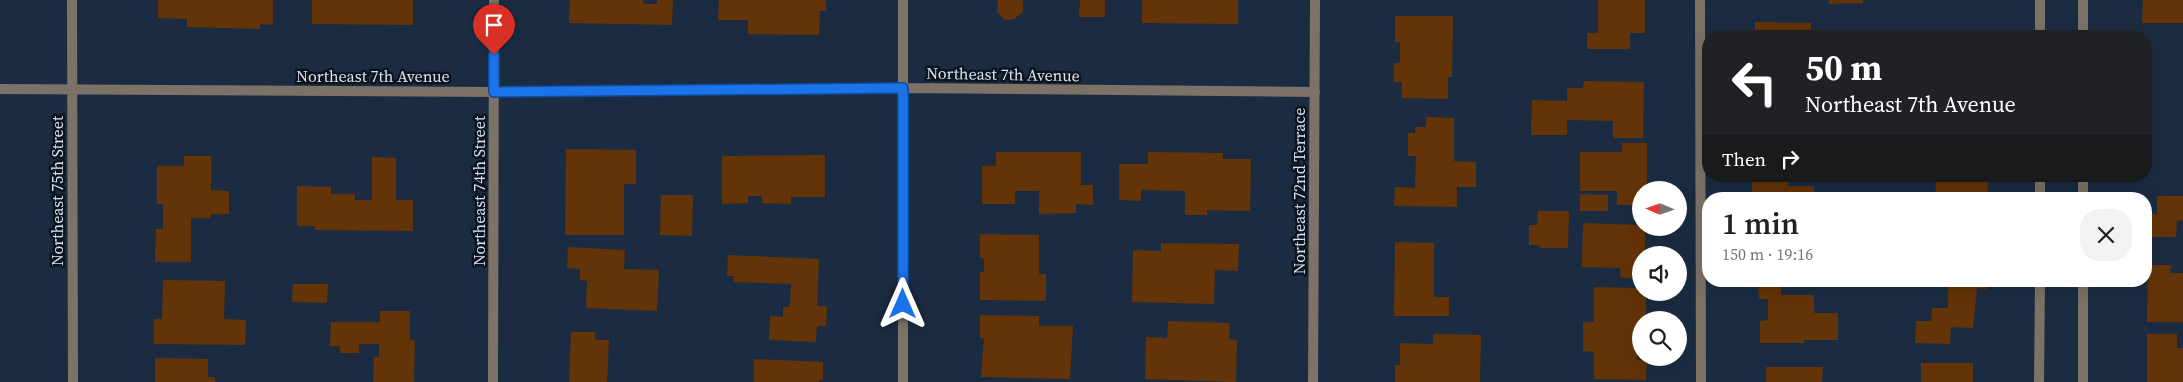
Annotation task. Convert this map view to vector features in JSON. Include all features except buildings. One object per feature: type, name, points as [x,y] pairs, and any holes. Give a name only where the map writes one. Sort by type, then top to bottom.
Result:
[{"type":"street","name":"Northeast 75th Street","points":[[72,0],[73,382]]},
{"type":"street","name":"Northeast 74th Street","points":[[493,382],[494,0]]},
{"type":"street","points":[[903,0],[903,382]]},
{"type":"street","name":"Northeast 72nd Terrace","points":[[1313,382],[1315,0]]},
{"type":"street","points":[[1700,0],[1701,382]]},
{"type":"street","points":[[2040,0],[2040,30]]},
{"type":"street","points":[[2083,0],[2083,30]]},
{"type":"street","name":"Northeast 7th Avenue","points":[[0,89],[494,92],[903,88],[1315,92]]},
{"type":"street","points":[[2040,287],[2040,382]]},
{"type":"street","points":[[2083,287],[2083,382]]},
{"type":"route","points":[[494,55],[494,92],[903,88],[903,304]]}]
